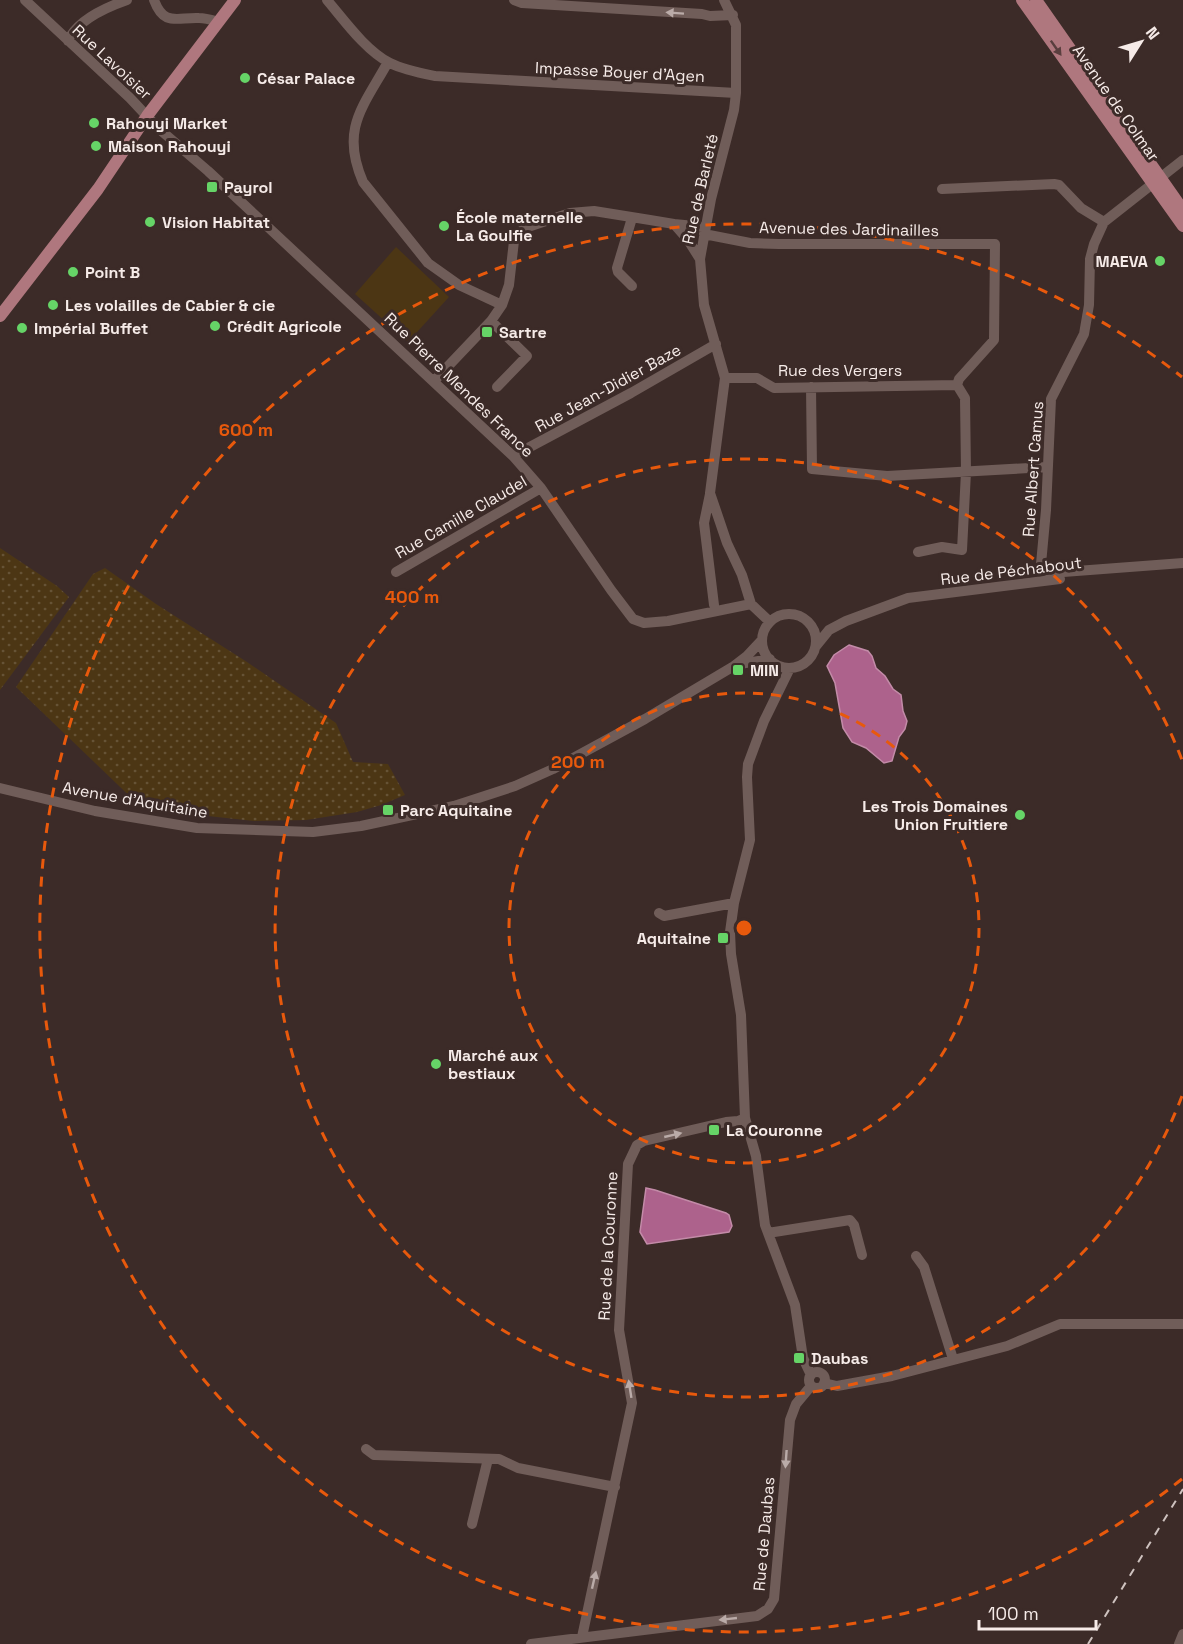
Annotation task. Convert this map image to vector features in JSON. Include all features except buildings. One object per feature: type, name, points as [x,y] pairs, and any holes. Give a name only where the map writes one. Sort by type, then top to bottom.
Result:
[{"type":"main road","points":[[0,315],[98,189],[147,116],[235,0]]},
{"type":"main road","name":"Avenue de Colmar","points":[[1022,0],[1154,183],[1183,210]]},
{"type":"main road","name":"Avenue de Colmar","points":[[1036,0],[1183,226]]},
{"type":"street","points":[[68,41],[71,34],[90,18],[127,0]]},
{"type":"street","points":[[154,0],[160,12],[167,18],[176,20],[199,18],[219,22]]},
{"type":"street","points":[[327,0],[372,49],[388,62],[361,110],[352,136],[356,166],[363,182],[428,263],[459,285],[502,305],[491,321],[434,381]]},
{"type":"street","name":"Rue de Barleté","points":[[714,605],[704,523],[710,493],[724,378],[717,344],[704,305],[700,259],[704,230],[734,110],[736,93],[738,34],[733,15],[724,0]]},
{"type":"street","name":"Rue Lavoisier","points":[[26,2],[147,116]]},
{"type":"street","points":[[518,2],[711,16],[733,15]]},
{"type":"street","name":"Impasse Boyer d'Agen","points":[[388,62],[435,76],[736,93]]},
{"type":"street","name":"Rue Pierre Mendes France","points":[[147,116],[513,456],[542,488],[633,619],[644,623],[660,622],[715,613],[751,604]]},
{"type":"street","name":"Rue Albert Camus","points":[[1183,160],[1104,222],[1094,244],[1090,260],[1089,305],[1084,334],[1051,399],[1041,564],[1042,568],[1050,573],[1183,563]]},
{"type":"street","points":[[942,189],[1059,185],[1080,208],[1104,222]]},
{"type":"street","name":"Avenue des Jardinailles","points":[[502,305],[509,285],[514,241],[521,231],[570,213],[594,211],[674,224],[750,243],[995,244],[994,340],[966,371],[957,385]]},
{"type":"street","points":[[632,218],[617,268],[632,286]]},
{"type":"street","points":[[674,224],[700,259]]},
{"type":"street","points":[[491,321],[527,356],[497,387]]},
{"type":"street","name":"Rue Jean-Didier Baze","points":[[513,456],[717,344]]},
{"type":"street","name":"Rue des Vergers","points":[[724,378],[758,378],[774,388],[957,385]]},
{"type":"street","points":[[918,552],[942,547],[963,550],[966,471],[965,398],[957,385]]},
{"type":"street","points":[[811,387],[813,469],[886,476],[1047,466]]},
{"type":"street","name":"Rue Camille Claudel","points":[[396,572],[542,488]]},
{"type":"street","name":"Rue de Barleté","points":[[710,493],[751,604],[770,622]]},
{"type":"street","points":[[706,544],[727,543]]},
{"type":"street","name":"Rue de Péchabout","points":[[816,646],[829,630],[846,621],[908,598],[1039,581],[1183,569]]},
{"type":"street","points":[[772,662],[790,668],[798,667],[808,660],[816,646],[816,638],[810,624],[795,615],[777,617],[766,627],[762,640],[765,654],[772,662],[780,684]]},
{"type":"street","name":"Rue de Péchabout","points":[[810,624],[846,621]]},
{"type":"street","name":"Avenue d'Aquitaine","points":[[0,788],[95,811],[197,828],[314,832],[361,826],[454,806],[525,782],[645,719],[734,666],[762,640]]},
{"type":"street","name":"Avenue d'Aquitaine","points":[[734,666],[756,660],[772,662]]},
{"type":"street","points":[[790,668],[780,684],[748,764],[750,840],[734,903],[730,932],[731,954],[741,1015],[745,1118],[756,1156],[768,1233],[795,1305],[803,1358],[812,1380]]},
{"type":"street","points":[[659,913],[664,916],[734,903]]},
{"type":"street","name":"Rue de la Couronne","points":[[582,1637],[632,1403],[619,1330],[628,1164],[637,1145],[644,1142],[726,1122],[738,1122],[745,1118]]},
{"type":"street","points":[[768,1233],[850,1220],[854,1225],[862,1255]]},
{"type":"street","points":[[916,1256],[924,1267],[953,1359]]},
{"type":"street","points":[[812,1380],[816,1372],[825,1378],[824,1383],[837,1386],[876,1380],[1007,1346],[1060,1324],[1183,1324]]},
{"type":"street","name":"Rue de Daubas","points":[[531,1644],[582,1637],[603,1640],[757,1616],[771,1605],[774,1599],[790,1420],[796,1404],[812,1380]]},
{"type":"street","points":[[366,1449],[374,1455],[499,1459],[518,1468],[615,1487]]},
{"type":"street","points":[[472,1524],[488,1459]]},
{"type":"street","points":[[1179,1644],[1183,1634]]},
{"type":"shaded area","points":[[396,247],[449,297],[408,342],[355,294]]},
{"type":"shaded area","points":[[0,548],[57,586],[69,597],[0,690]]},
{"type":"shaded area","points":[[105,568],[336,723],[353,762],[388,764],[405,795],[357,812],[306,820],[254,821],[143,809],[16,687],[93,574]]},
{"type":"shaded area","points":[[849,645],[868,651],[876,668],[901,695],[907,721],[899,737],[892,761],[884,763],[866,748],[852,742],[843,728],[835,683],[827,666],[834,655]]},
{"type":"shaded area","points":[[646,1188],[726,1213],[729,1215],[732,1226],[729,1232],[647,1244],[640,1232]]},
{"type":"railway","points":[[1088,1644],[1183,1489]]},
{"type":"place","name":"César Palace","points":[[245,78]]},
{"type":"place","name":"Rahouyi Market","points":[[94,123]]},
{"type":"place","name":"Maison Rahouyi","points":[[96,146]]},
{"type":"place","name":"Payrol","points":[[212,187]]},
{"type":"place","name":"Vision Habitat","points":[[150,222]]},
{"type":"place","name":"École maternelle La Goulfie","points":[[444,226]]},
{"type":"place","name":"MAEVA","points":[[1160,261]]},
{"type":"place","name":"Point B","points":[[73,272]]},
{"type":"place","name":"Les volailles de Cabier & cie","points":[[53,305]]},
{"type":"place","name":"Crédit Agricole","points":[[215,326]]},
{"type":"place","name":"Impérial Buffet","points":[[22,328]]},
{"type":"place","name":"Sartre","points":[[487,332]]},
{"type":"place","name":"MIN","points":[[738,670]]},
{"type":"place","name":"Parc Aquitaine","points":[[388,810]]},
{"type":"place","name":"Les Trois Domaines Union Fruitiere","points":[[1020,815]]},
{"type":"place","name":"Aquitaine","points":[[723,938]]},
{"type":"place","name":"Marché aux bestiaux","points":[[436,1064]]},
{"type":"place","name":"La Couronne","points":[[714,1130]]},
{"type":"place","name":"Daubas","points":[[799,1358]]}]
